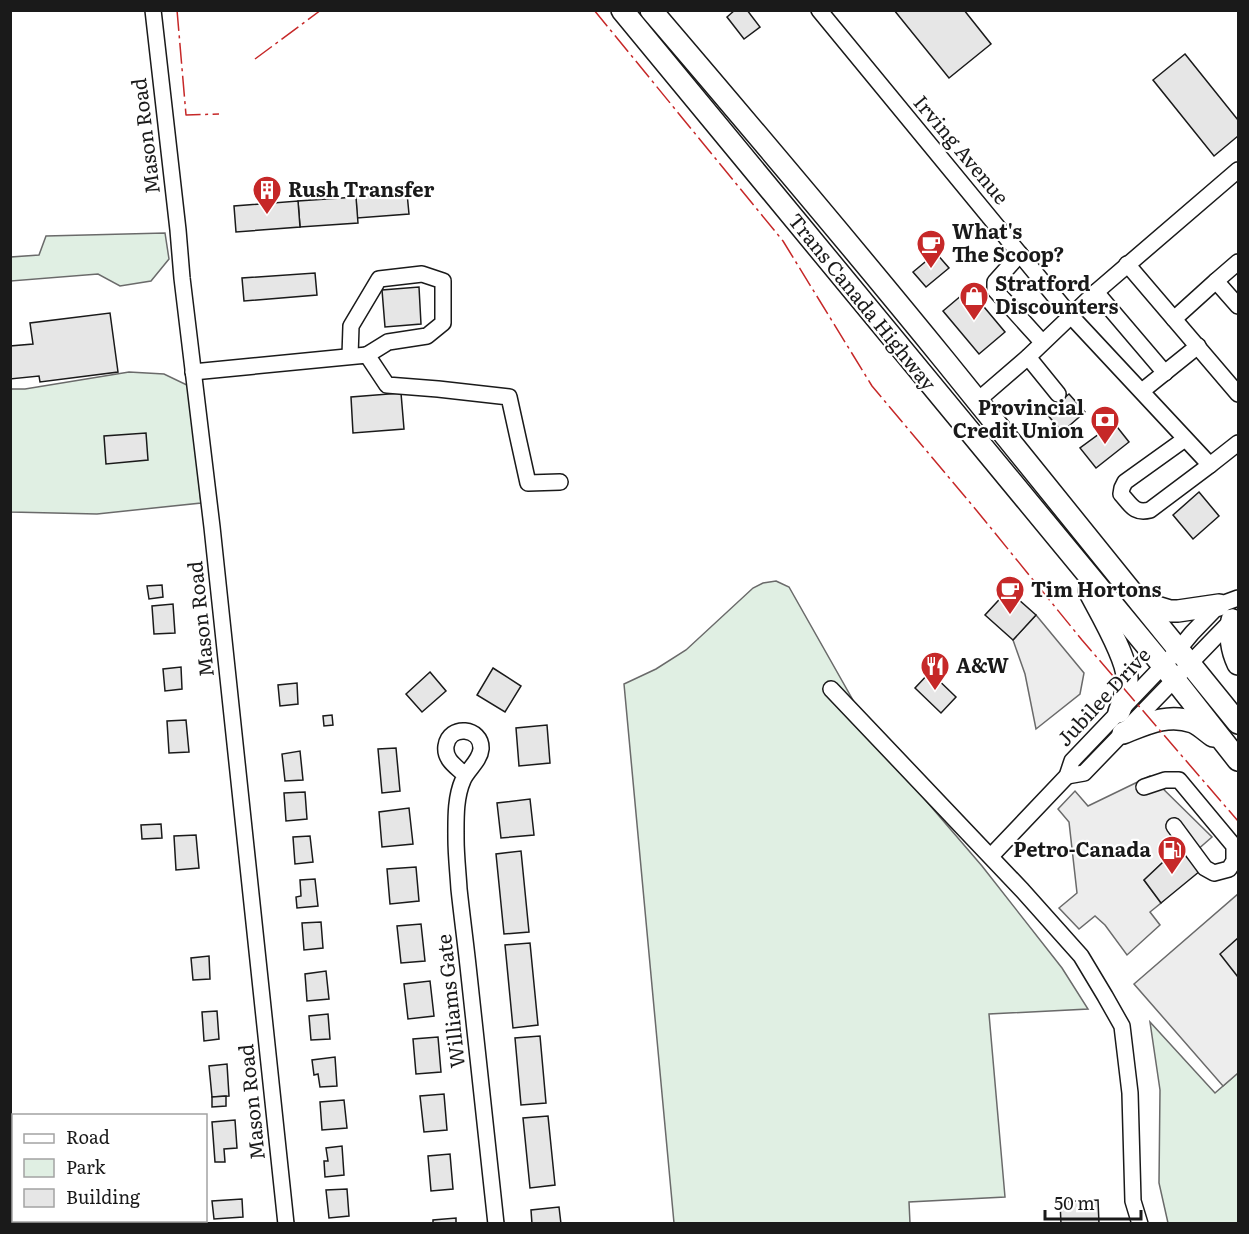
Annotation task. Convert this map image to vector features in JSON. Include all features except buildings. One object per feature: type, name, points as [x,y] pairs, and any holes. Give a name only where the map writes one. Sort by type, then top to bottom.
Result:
[{"type":"highway","name":"Trans Canada Highway","points":[[622,10],[1234,754]]},
{"type":"highway","name":"Trans Canada Highway","points":[[651,10],[977,401],[1239,723]]},
{"type":"highway","points":[[1073,559],[1124,660],[1127,677],[1126,696],[1119,712]]},
{"type":"highway","points":[[1140,602],[1170,611],[1232,606],[1231,642],[1239,664]]},
{"type":"highway","points":[[1123,733],[1159,719],[1195,722],[1234,754]]},
{"type":"street","name":"Mason Road","points":[[153,10],[237,753],[286,1224]]},
{"type":"street","name":"Irving Avenue","points":[[819,10],[1070,315],[1210,465]]},
{"type":"street","points":[[977,401],[1028,357],[1070,315],[1127,264],[1239,170]]},
{"type":"street","points":[[1020,254],[995,282],[995,290],[1042,342]]},
{"type":"street","points":[[1174,319],[1239,262]]},
{"type":"street","points":[[1127,264],[1239,394]]},
{"type":"street","points":[[193,372],[368,355],[388,342],[427,336],[443,323],[443,281],[422,274],[379,279],[351,326],[350,356]]},
{"type":"street","points":[[1216,281],[1239,306]]},
{"type":"street","points":[[1096,292],[1165,372]]},
{"type":"street","points":[[1142,391],[1198,346]]},
{"type":"street","points":[[368,355],[387,385],[509,398],[528,483],[560,482]]},
{"type":"street","points":[[1028,357],[1058,394]]},
{"type":"street","points":[[1185,439],[1125,482],[1121,494],[1135,510],[1142,512],[1150,510],[1239,443]]},
{"type":"street","name":"Jubilee Drive","points":[[991,856],[1067,776],[1072,761],[1119,712],[1168,673],[1184,657],[1192,633],[1232,606]]},
{"type":"street","name":"Jubilee Drive","points":[[1067,776],[1084,773],[1123,733],[1168,673]]},
{"type":"street","points":[[831,689],[991,856],[1081,956],[1122,1026],[1130,1093],[1133,1201],[1140,1224]]},
{"type":"street","name":"Williams Gate","points":[[465,775],[457,804],[456,858],[496,1224]]},
{"type":"street","points":[[1144,787],[1165,780],[1179,780],[1234,846],[1234,861],[1229,869],[1214,873],[1206,868],[1174,826]]},
{"type":"green space","points":[[165,233],[169,259],[151,281],[120,286],[98,274],[11,281],[11,257],[39,255],[46,236]]},
{"type":"green space","points":[[129,372],[164,374],[189,386],[201,503],[97,514],[11,512],[11,389],[25,389]]},
{"type":"green space","points":[[776,581],[789,587],[879,746],[982,866],[1062,968],[1088,1009],[989,1014],[1005,1197],[909,1202],[910,1223],[674,1223],[624,684],[656,669],[686,650],[753,588],[763,583]]},
{"type":"green space","points":[[1150,1022],[1215,1093],[1238,1073],[1238,1223],[1168,1223],[1159,1183],[1160,1090]]},
{"type":"shaded area","points":[[1036,615],[1084,673],[1080,694],[1036,729],[1025,674],[1013,640]]},
{"type":"shaded area","points":[[1150,776],[1212,837],[1188,858],[1178,848],[1144,880],[1161,903],[1150,912],[1160,925],[1127,955],[1105,925],[1095,916],[1079,929],[1059,908],[1077,893],[1069,822],[1058,809],[1075,791],[1088,806]]},
{"type":"shaded area","points":[[1238,894],[1238,1073],[1223,1086],[1134,984]]},
{"type":"power","points":[[177,10],[186,115],[219,114]]},
{"type":"power","points":[[255,59],[321,10]]},
{"type":"power","points":[[594,10],[783,241],[872,386],[1082,640],[1238,821]]},
{"type":"place","name":"Rush Transfer","points":[[267,216]]},
{"type":"place","name":"What's The Scoop?","points":[[931,270]]},
{"type":"place","name":"Stratford Discounters","points":[[974,322]]},
{"type":"place","name":"Provincial Credit Union","points":[[1105,446]]},
{"type":"place","name":"Tim Hortons","points":[[1010,616]]},
{"type":"place","name":"A&W","points":[[935,692]]},
{"type":"place","name":"Petro-Canada","points":[[1172,876]]}]
